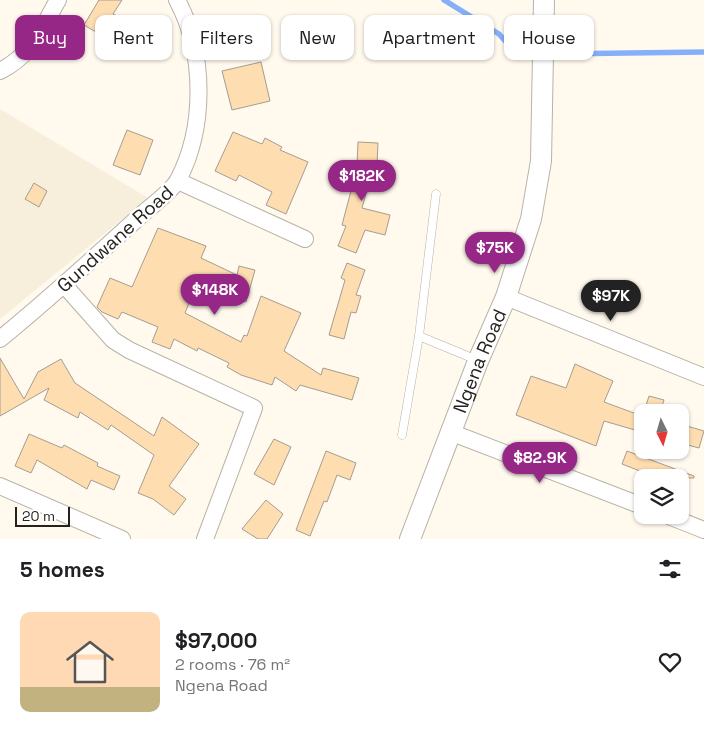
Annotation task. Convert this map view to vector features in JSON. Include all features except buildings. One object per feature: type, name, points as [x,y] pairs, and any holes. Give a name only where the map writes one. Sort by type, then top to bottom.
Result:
[{"type":"street","points":[[0,71],[17,62],[31,48],[58,0]]},
{"type":"street","name":"Gundwane Road","points":[[0,339],[65,286],[178,181],[189,149],[198,112],[200,75],[191,30],[178,0]]},
{"type":"street","name":"Ngena Road","points":[[410,539],[478,361],[506,297],[531,219],[541,161],[544,0]]},
{"type":"street","points":[[178,181],[305,239]]},
{"type":"street","points":[[65,286],[113,340],[129,350],[254,408],[205,539]]},
{"type":"street","points":[[506,297],[704,377]]},
{"type":"street","points":[[450,432],[634,503]]},
{"type":"street","points":[[0,486],[122,539]]},
{"type":"street","points":[[689,524],[704,530]]},
{"type":"lane","points":[[402,436],[419,336],[436,194]]},
{"type":"lane","points":[[419,336],[478,361]]},
{"type":"shaded area","points":[[0,109],[148,198],[0,319]]},
{"type":"waterway","points":[[444,0],[499,34],[504,40]]},
{"type":"waterway","points":[[594,53],[704,52]]}]
